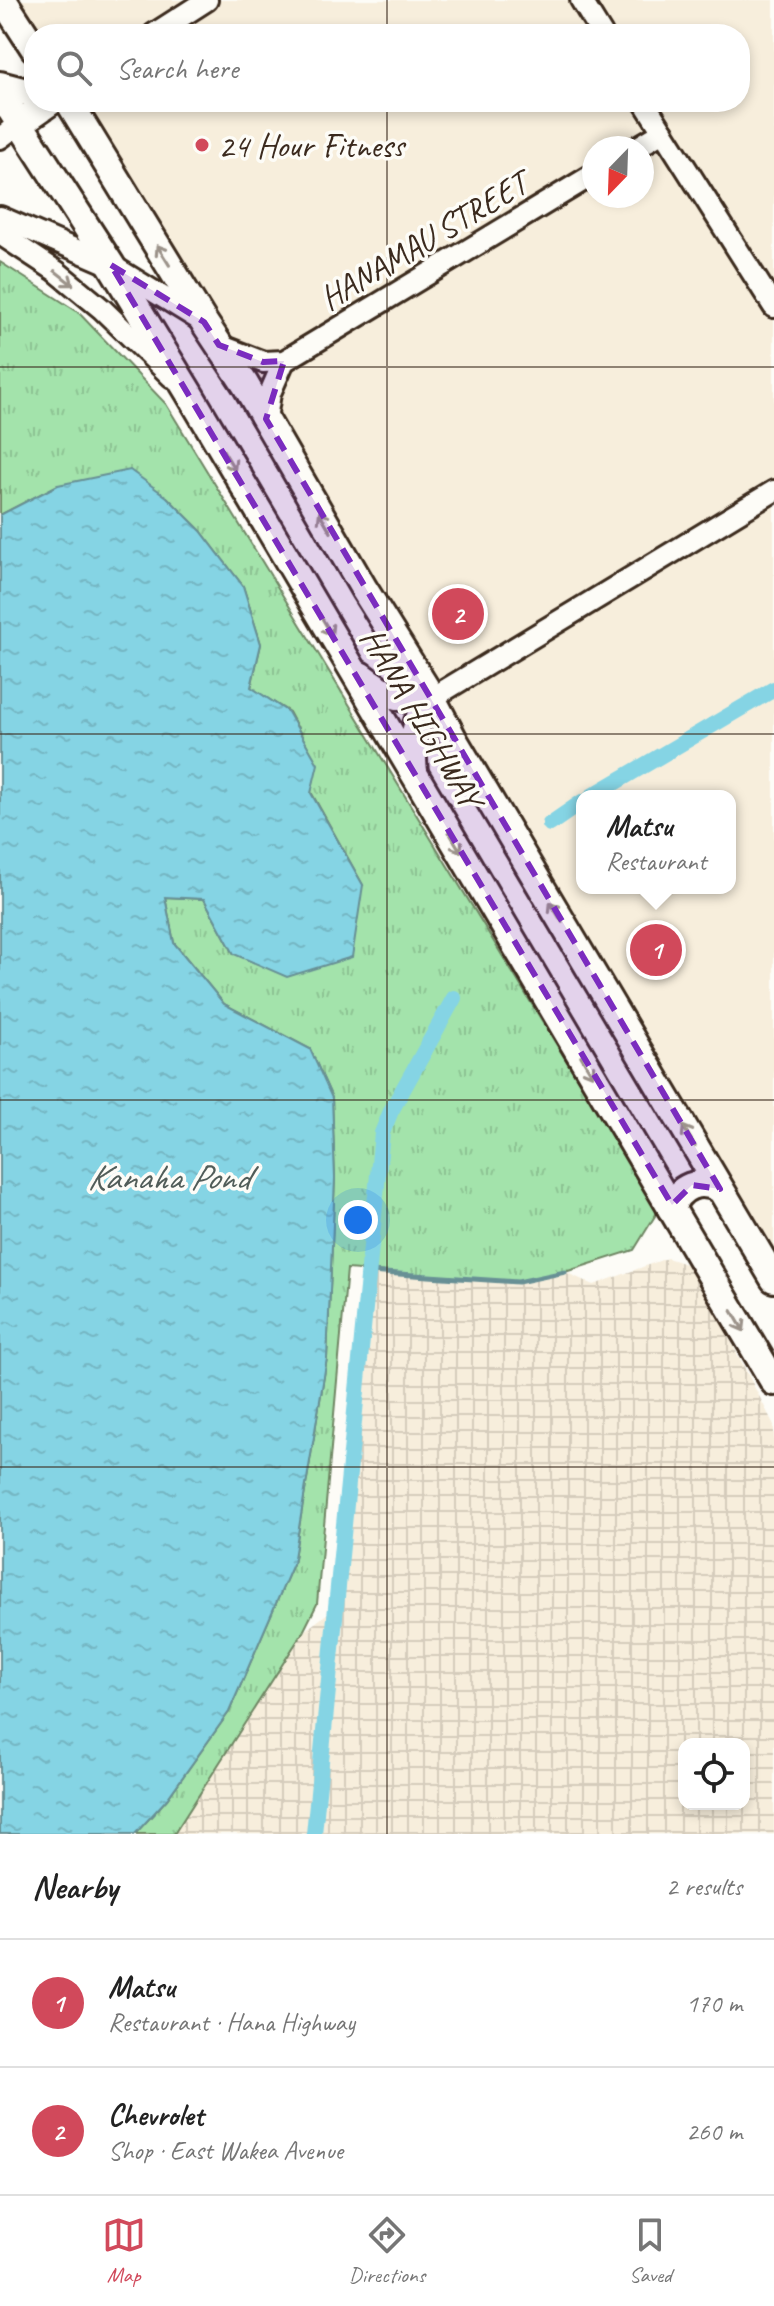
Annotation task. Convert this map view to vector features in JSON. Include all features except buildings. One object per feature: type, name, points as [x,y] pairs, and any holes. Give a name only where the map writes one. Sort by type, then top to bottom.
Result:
[{"type":"main road","points":[[3,0],[24,33]]},
{"type":"main road","points":[[0,85],[24,91]]},
{"type":"main road","name":"HANA HIGHWAY","points":[[0,93],[10,130],[111,265],[774,1382]]},
{"type":"main road","points":[[10,130],[36,112]]},
{"type":"main road","name":"HANA HIGHWAY","points":[[75,112],[266,419],[774,1279]]},
{"type":"main road","points":[[349,664],[370,683],[395,696],[409,700],[432,698]]},
{"type":"main road","points":[[415,775],[413,751],[416,727],[425,705],[432,698]]},
{"type":"main road","points":[[671,1209],[677,1195],[692,1185],[707,1184],[720,1189]]},
{"type":"street","points":[[170,24],[207,0]]},
{"type":"street","points":[[581,0],[596,24]]},
{"type":"street","points":[[650,112],[774,307]]},
{"type":"street","points":[[654,137],[663,132]]},
{"type":"street","name":"HANAMAU STREET","points":[[284,361],[582,181]]},
{"type":"street","points":[[0,217],[111,265],[204,322]]},
{"type":"street","points":[[0,234],[56,271],[102,309],[189,393]]},
{"type":"street","points":[[219,345],[263,362],[284,361],[270,393],[266,419]]},
{"type":"street","points":[[432,698],[774,491]]},
{"type":"highlighted area","points":[[111,265],[204,322],[219,345],[263,362],[284,361],[266,419],[720,1189],[692,1185],[672,1205]]},
{"type":"shaded area","points":[[3,0],[774,0],[774,1282],[75,112],[750,112],[750,24],[25,24]]},
{"type":"shaded area","points":[[667,1258],[692,1266],[774,1425],[774,1834],[174,1834],[303,1632],[336,1607],[369,1272],[518,1282],[565,1272],[594,1285]]},
{"type":"green space","points":[[0,262],[78,312],[166,404],[658,1211],[634,1250],[565,1272],[518,1282],[347,1269],[317,1604],[303,1632],[174,1834],[135,1834],[167,1799],[229,1712],[293,1564],[327,1358],[335,1178],[332,1098],[310,1049],[224,1004],[174,943],[165,897],[204,899],[234,954],[363,885],[311,792],[317,764],[289,712],[251,688],[261,644],[243,586],[201,531],[167,497],[58,485],[0,515]]},
{"type":"water","name":"Kanaha Pond","points":[[130,470],[167,497],[201,531],[243,586],[261,644],[251,687],[288,712],[318,764],[311,793],[363,885],[352,957],[287,977],[234,954],[204,899],[165,897],[174,943],[224,1004],[310,1049],[332,1098],[335,1178],[327,1358],[293,1564],[229,1712],[167,1799],[135,1834],[0,1834],[0,515],[58,485]]},
{"type":"waterway","points":[[602,790],[774,689]]},
{"type":"waterway","points":[[550,824],[576,806]]},
{"type":"waterway","points":[[314,1834],[382,1133],[391,1111],[454,998]]},
{"type":"waterway","points":[[369,1272],[518,1282],[565,1272]]},
{"type":"place","name":"24 Hour Fitness","points":[[202,145]]},
{"type":"place","name":"Chevrolet","points":[[458,614]]},
{"type":"place","name":"Matsu","points":[[656,950]]}]
